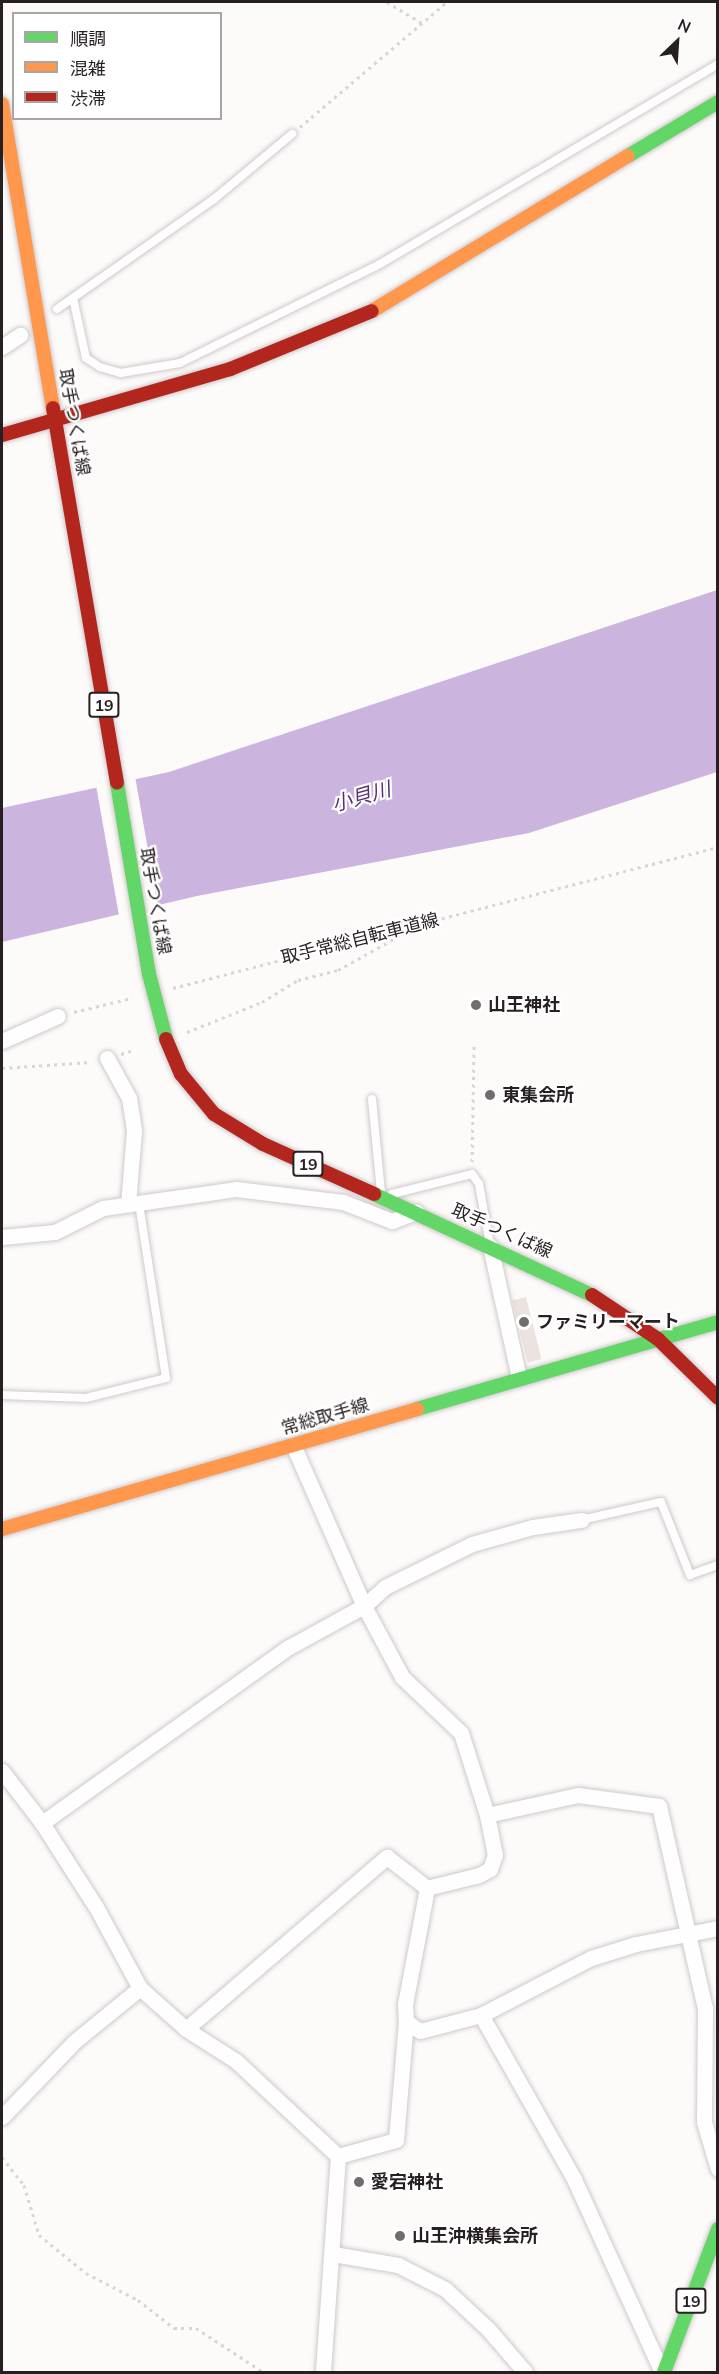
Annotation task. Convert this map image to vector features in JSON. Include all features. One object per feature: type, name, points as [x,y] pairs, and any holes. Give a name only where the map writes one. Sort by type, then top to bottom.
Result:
[{"type":"main road","points":[[2,435],[230,369],[361,317],[717,102]]},
{"type":"main road","name":"取手つくば線","points":[[2,104],[149,974],[169,1052],[196,1097],[214,1114],[263,1144],[593,1294],[658,1338],[717,1398]]},
{"type":"main road","name":"常総取手線","points":[[2,1529],[717,1322]]},
{"type":"main road","name":"19","points":[[663,2373],[717,2229]]},
{"type":"street","points":[[2,347],[20,334]]},
{"type":"street","points":[[2,1041],[58,1016]]},
{"type":"street","points":[[106,1058],[129,1098],[134,1131],[134,1203]]},
{"type":"street","points":[[2,1237],[56,1232],[103,1208],[236,1189],[343,1202],[392,1221],[416,1212]]},
{"type":"street","points":[[490,1246],[519,1378]]},
{"type":"street","points":[[293,1445],[364,1606],[402,1677],[461,1733],[487,1815],[495,1855],[490,1869],[479,1875],[427,1888]]},
{"type":"street","points":[[42,1822],[289,1647],[364,1606],[385,1587],[472,1544],[533,1527],[581,1520]]},
{"type":"street","points":[[2,1771],[42,1822],[96,1907],[140,1988],[186,2029],[236,2061],[338,2156],[323,2373]]},
{"type":"street","points":[[487,1815],[578,1794],[659,1806],[690,1933],[705,2008],[704,2122],[717,2169]]},
{"type":"street","points":[[186,2029],[387,1857],[427,1888]]},
{"type":"street","points":[[338,2156],[396,2140],[406,2021],[405,2004],[427,1888]]},
{"type":"street","points":[[406,2021],[420,2031],[481,2015],[591,1958],[717,1928]]},
{"type":"street","points":[[2,2116],[75,2041],[140,1988]]},
{"type":"street","points":[[481,2015],[574,2179],[663,2373]]},
{"type":"street","points":[[333,2254],[398,2265],[445,2289],[488,2329],[525,2373]]},
{"type":"lane","points":[[73,298],[86,358],[100,367],[121,373],[180,363],[380,264],[717,64]]},
{"type":"lane","points":[[57,309],[214,199],[292,134]]},
{"type":"lane","points":[[372,1099],[381,1197],[472,1174],[479,1184],[490,1246]]},
{"type":"lane","points":[[2,1395],[86,1398],[166,1378],[134,1203]]},
{"type":"lane","points":[[581,1520],[661,1502],[690,1575],[717,1565]]},
{"type":"path","points":[[387,2],[422,23]]},
{"type":"path","points":[[292,134],[447,2]]},
{"type":"path","name":"取手常総自転車道線","points":[[58,1016],[717,847]]},
{"type":"path","points":[[180,1035],[262,1002],[298,980],[338,970],[422,924]]},
{"type":"path","points":[[472,1174],[474,1044]]},
{"type":"path","points":[[2,1068],[106,1058],[134,1050]]},
{"type":"path","points":[[2,2157],[24,2185],[39,2235],[86,2274],[138,2300],[174,2328],[196,2328],[263,2373]]},
{"type":"water","name":"小貝川","points":[[717,590],[717,772],[529,833],[197,896],[2,942],[2,808],[169,772]]},
{"type":"pier","points":[[135,776],[158,908],[119,915],[96,783]]},
{"type":"building","points":[[526,1297],[541,1359],[528,1362],[512,1300]]},
{"type":"traffic: fast","points":[[628,156],[718,102]]},
{"type":"traffic: fast","points":[[117,783],[149,974],[166,1039]]},
{"type":"traffic: fast","points":[[374,1194],[592,1295]]},
{"type":"traffic: fast","points":[[417,1409],[718,1322]]},
{"type":"traffic: fast","points":[[664,2372],[718,2229]]},
{"type":"traffic: slow","points":[[2,104],[53,408]]},
{"type":"traffic: slow","points":[[372,311],[628,156]]},
{"type":"traffic: slow","points":[[2,1529],[417,1409]]},
{"type":"traffic: jam","points":[[2,435],[230,369],[372,311]]},
{"type":"traffic: jam","points":[[53,408],[117,783]]},
{"type":"traffic: jam","points":[[166,1039],[181,1074],[214,1114],[263,1144],[374,1194]]},
{"type":"traffic: jam","points":[[592,1295],[658,1339],[718,1398]]},
{"type":"place","name":"山王神社","points":[[476,1005]]},
{"type":"place","name":"東集会所","points":[[490,1095]]},
{"type":"place","name":"ファミリーマート","points":[[524,1322]]},
{"type":"place","name":"愛宕神社","points":[[359,2182]]},
{"type":"place","name":"山王沖横集会所","points":[[400,2236]]}]
